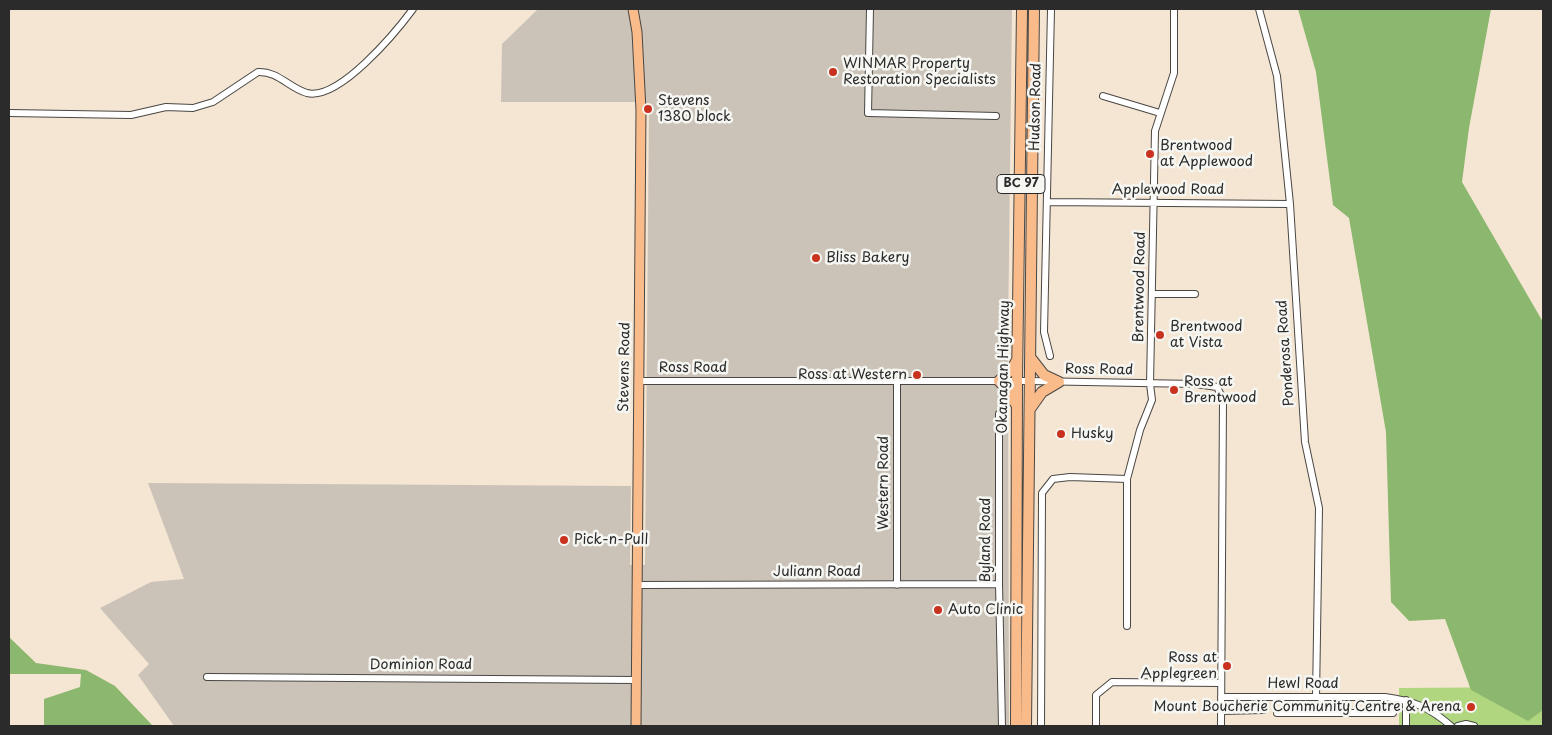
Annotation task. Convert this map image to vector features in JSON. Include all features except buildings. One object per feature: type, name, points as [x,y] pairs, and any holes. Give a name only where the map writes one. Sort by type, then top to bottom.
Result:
[{"type":"highway","name":"Okanagan Highway","points":[[1016,726],[1017,359],[1022,9]]},
{"type":"highway","name":"Okanagan Highway","points":[[1026,726],[1034,9]]},
{"type":"highway","points":[[1030,357],[1044,375],[1059,382]]},
{"type":"highway","points":[[1017,359],[1012,369],[999,381],[1009,391],[1017,408]]},
{"type":"highway","points":[[1029,410],[1042,392],[1059,382]]},
{"type":"main road","name":"Stevens Road","points":[[633,9],[638,32],[641,110],[636,726]]},
{"type":"street","points":[[9,113],[132,115],[166,108],[199,107],[214,102],[258,72],[275,75],[308,93],[319,93],[335,86],[375,53],[413,9]]},
{"type":"street","points":[[870,9],[868,113],[996,116]]},
{"type":"street","name":"Hudson Road","points":[[1050,356],[1044,332],[1051,9]]},
{"type":"street","name":"Brentwood Road","points":[[1127,626],[1127,479],[1140,430],[1152,400],[1150,384],[1154,131],[1174,73],[1174,9]]},
{"type":"street","name":"Ponderosa Road","points":[[1259,9],[1278,76],[1290,204],[1305,442],[1319,508],[1318,697],[1323,713]]},
{"type":"street","points":[[1103,96],[1160,113]]},
{"type":"street","name":"Applewood Road","points":[[1047,202],[1290,204]]},
{"type":"street","points":[[1152,294],[1195,294]]},
{"type":"street","name":"Ross Road","points":[[639,381],[1030,381],[1196,384],[1217,387],[1223,399],[1220,726]]},
{"type":"street","name":"Western Road","points":[[897,381],[897,584]]},
{"type":"street","name":"Byland Road","points":[[999,414],[999,584],[1002,726]]},
{"type":"street","points":[[1041,726],[1042,494],[1053,479],[1070,477],[1127,479]]},
{"type":"street","name":"Juliann Road","points":[[636,584],[999,584]]},
{"type":"street","name":"Dominion Road","points":[[207,677],[636,680]]},
{"type":"street","points":[[1096,726],[1096,695],[1112,682],[1220,684]]},
{"type":"street","name":"Hewl Road","points":[[1221,697],[1385,697],[1406,700],[1432,710],[1451,726]]},
{"type":"street","points":[[1406,700],[1406,726]]},
{"type":"street","name":"Hewl Road","points":[[1221,711],[1263,710]]},
{"type":"street","name":"Hewl Road","points":[[1276,713],[1393,713]]},
{"type":"street","points":[[1458,726],[1466,724],[1474,726]]},
{"type":"shaded area","points":[[538,9],[1012,9],[1008,336],[1009,726],[174,726],[138,675],[149,664],[100,608],[151,582],[184,579],[148,483],[631,486],[630,565],[645,565],[649,105],[634,102],[501,102],[502,44]]},
{"type":"green space","points":[[1298,9],[1491,9],[1469,128],[1462,182],[1543,322],[1543,710],[1528,721],[1471,690],[1445,619],[1409,621],[1391,602],[1386,432],[1349,218],[1333,205],[1316,72]]},
{"type":"green space","points":[[9,637],[36,663],[86,670],[115,686],[153,726],[44,726],[44,699],[80,687],[81,674],[9,674]]},
{"type":"green space","name":"Mount Boucherie Community Centre & Arena","points":[[1543,687],[1543,726],[1399,726],[1399,688]]},
{"type":"place","name":"WINMAR Property Restoration Specialists","points":[[833,72]]},
{"type":"place","name":"Stevens 1380 block","points":[[648,109]]},
{"type":"place","name":"Brentwood at Applewood","points":[[1150,154]]},
{"type":"place","name":"Bliss Bakery","points":[[816,258]]},
{"type":"place","name":"Brentwood at Vista","points":[[1160,335]]},
{"type":"place","name":"Ross at Western","points":[[917,375]]},
{"type":"place","name":"Ross at Brentwood","points":[[1174,390]]},
{"type":"place","name":"Husky","points":[[1061,434]]},
{"type":"place","name":"Pick-n-Pull","points":[[564,540]]},
{"type":"place","name":"Auto Clinic","points":[[938,610]]},
{"type":"place","name":"Ross at Applegreen","points":[[1227,666]]},
{"type":"place","name":"Mount Boucherie Community Centre & Arena","points":[[1471,707]]}]
